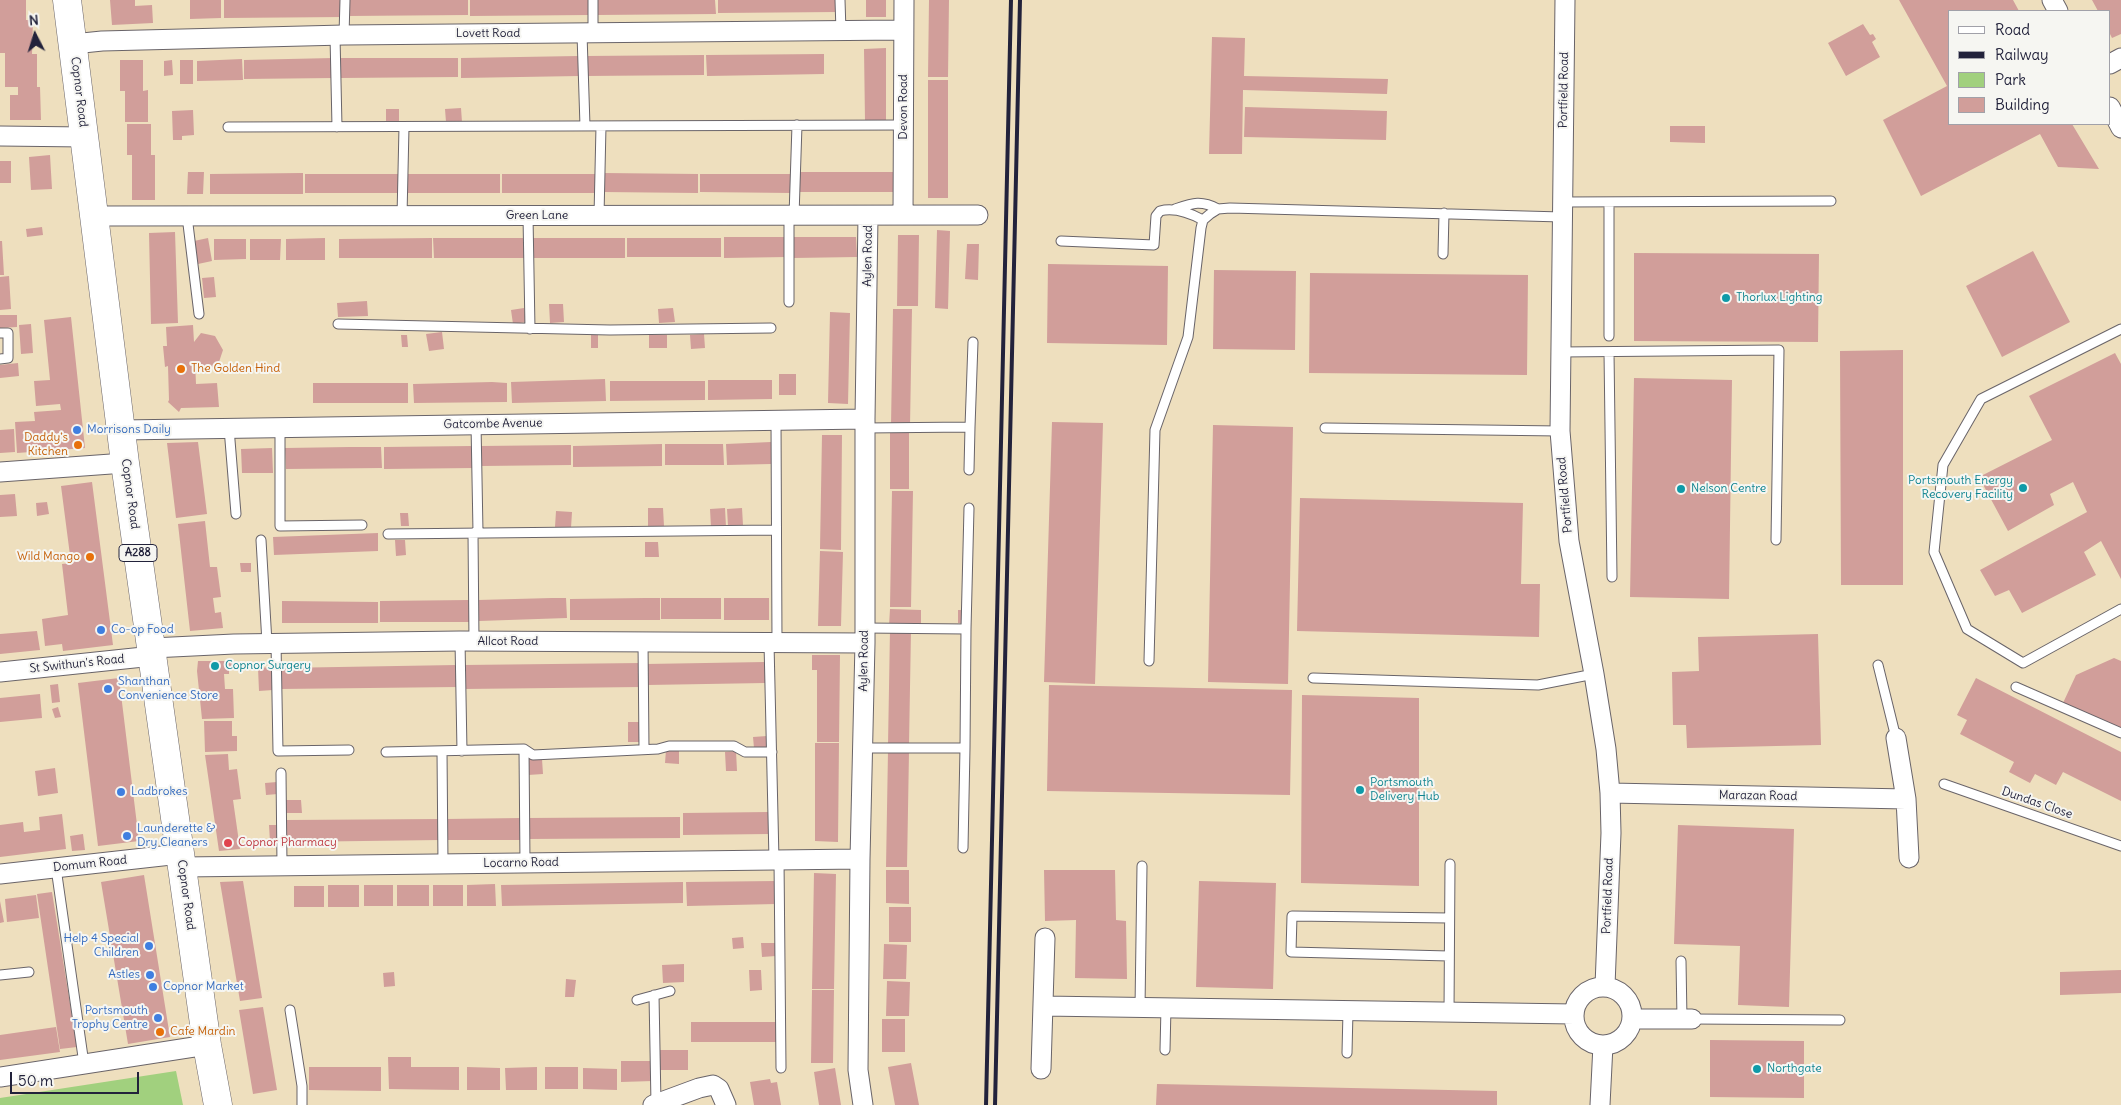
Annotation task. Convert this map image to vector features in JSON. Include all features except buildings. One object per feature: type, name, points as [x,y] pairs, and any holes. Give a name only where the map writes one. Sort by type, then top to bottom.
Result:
[{"type":"main road","name":"Copnor Road","points":[[67,0],[125,463],[207,1045],[218,1105]]},
{"type":"street","name":"Devon Road","points":[[904,0],[904,215]]},
{"type":"street","name":"Portfield Road","points":[[1564,0],[1560,431],[1568,541],[1594,674],[1606,749],[1610,793],[1611,832],[1605,986]]},
{"type":"street","name":"Lovett Road","points":[[73,44],[102,41],[339,35],[903,30]]},
{"type":"street","points":[[2111,109],[2121,128]]},
{"type":"street","points":[[0,136],[85,137]]},
{"type":"street","name":"Green Lane","points":[[95,216],[978,215]]},
{"type":"street","name":"Aylen Road","points":[[863,1105],[858,1070],[865,636],[865,423],[868,216]]},
{"type":"street","name":"Gatcombe Avenue","points":[[121,430],[776,420],[865,423]]},
{"type":"street","points":[[0,472],[125,463]]},
{"type":"street","name":"Allcot Road","points":[[153,652],[272,643],[773,643],[865,636]]},
{"type":"street","name":"St Swithun's Road","points":[[0,672],[153,652]]},
{"type":"street","points":[[1896,738],[1906,799],[1909,858]]},
{"type":"street","name":"Marazan Road","points":[[1610,793],[1906,799]]},
{"type":"street","name":"Locarno Road","points":[[181,860],[282,865],[860,859]]},
{"type":"street","name":"Domum Road","points":[[0,874],[56,868],[181,860]]},
{"type":"street","points":[[1041,1069],[1045,938]]},
{"type":"street","points":[[1605,986],[1615,988],[1630,1002],[1633,1019],[1624,1037],[1616,1043],[1603,1045],[1593,1044],[1584,1038],[1578,1030],[1574,1014],[1576,1004],[1582,996],[1590,989],[1605,986]]},
{"type":"street","points":[[1044,1006],[1574,1014]]},
{"type":"street","points":[[1633,1019],[1687,1019]]},
{"type":"street","points":[[0,1077],[207,1045]]},
{"type":"street","points":[[1600,1105],[1603,1045]]},
{"type":"street","points":[[654,1105],[699,1088],[713,1085],[719,1089],[726,1105]]},
{"type":"lane","points":[[337,127],[339,35],[345,0]]},
{"type":"lane","points":[[585,126],[587,34],[593,0]]},
{"type":"lane","points":[[840,0],[841,31]]},
{"type":"lane","points":[[789,302],[797,125]]},
{"type":"lane","points":[[228,127],[904,125]]},
{"type":"lane","points":[[599,216],[601,126]]},
{"type":"lane","points":[[402,216],[404,127]]},
{"type":"lane","points":[[1060,241],[1154,245],[1156,216],[1160,211],[1194,203],[1207,203],[1218,209],[1444,213],[1562,209],[1609,202],[1831,201]]},
{"type":"lane","points":[[1609,202],[1609,336]]},
{"type":"lane","points":[[1175,209],[1192,214],[1203,220]]},
{"type":"lane","points":[[1150,661],[1155,430],[1188,337],[1198,238],[1203,220],[1218,209]]},
{"type":"lane","points":[[1443,254],[1444,213]]},
{"type":"lane","points":[[187,216],[199,314]]},
{"type":"lane","points":[[528,216],[530,329]]},
{"type":"lane","points":[[338,324],[610,330],[771,328]]},
{"type":"lane","points":[[2121,329],[1981,399],[1943,465],[1934,552],[1967,629],[2023,663],[2121,609]]},
{"type":"lane","points":[[0,333],[8,333],[8,358],[0,358]]},
{"type":"lane","points":[[970,470],[973,342]]},
{"type":"lane","points":[[1561,352],[1779,350],[1776,540]]},
{"type":"lane","points":[[1609,352],[1612,577]]},
{"type":"lane","points":[[776,420],[772,752],[777,860],[782,1068]]},
{"type":"lane","points":[[865,423],[970,427]]},
{"type":"lane","points":[[462,751],[475,532],[476,424]]},
{"type":"lane","points":[[280,427],[280,526],[362,525]]},
{"type":"lane","points":[[229,428],[236,514]]},
{"type":"lane","points":[[1325,428],[1560,431]]},
{"type":"lane","points":[[963,848],[969,508]]},
{"type":"lane","points":[[388,534],[776,530]]},
{"type":"lane","points":[[261,540],[272,643],[278,751],[349,750]]},
{"type":"lane","points":[[865,636],[966,628]]},
{"type":"lane","points":[[643,642],[644,749]]},
{"type":"lane","points":[[1878,665],[1896,738]]},
{"type":"lane","points":[[1313,678],[1538,685],[1594,674]]},
{"type":"lane","points":[[2016,687],[2121,733]]},
{"type":"lane","points":[[386,752],[524,749],[533,754],[644,749],[669,746],[734,746],[744,752],[772,752]]},
{"type":"lane","points":[[862,748],[965,748]]},
{"type":"lane","points":[[524,749],[525,863]]},
{"type":"lane","points":[[442,751],[443,864]]},
{"type":"lane","points":[[281,773],[282,865]]},
{"type":"lane","name":"Dundas Close","points":[[1944,784],[2121,846]]},
{"type":"lane","points":[[1449,1012],[1450,864]]},
{"type":"lane","points":[[1140,1008],[1142,866]]},
{"type":"lane","points":[[56,868],[84,1064]]},
{"type":"lane","points":[[1449,918],[1292,916],[1291,952],[1449,956]]},
{"type":"lane","points":[[1681,962],[1687,1019],[1840,1020]]},
{"type":"lane","points":[[0,975],[29,972]]},
{"type":"lane","points":[[637,1000],[670,991]]},
{"type":"lane","points":[[654,995],[654,1105]]},
{"type":"lane","points":[[1165,1050],[1166,1008]]},
{"type":"lane","points":[[290,1010],[302,1086],[302,1105]]},
{"type":"lane","points":[[1347,1053],[1348,1011]]},
{"type":"green space","points":[[176,1071],[183,1105],[0,1105],[0,1098]]},
{"type":"railway","points":[[986,1105],[1011,0]]},
{"type":"railway","points":[[995,1105],[1020,0]]},
{"type":"place","name":"Thorlux Lighting","points":[[1726,298]]},
{"type":"place","name":"The Golden Hind","points":[[181,369]]},
{"type":"place","name":"Morrisons Daily","points":[[77,430]]},
{"type":"place","name":"Daddy's Kitchen","points":[[78,445]]},
{"type":"place","name":"Portsmouth Energy Recovery Facility","points":[[2023,488]]},
{"type":"place","name":"Nelson Centre","points":[[1681,489]]},
{"type":"place","name":"Wild Mango","points":[[90,557]]},
{"type":"place","name":"Co-op Food","points":[[101,630]]},
{"type":"place","name":"Copnor Surgery","points":[[215,666]]},
{"type":"place","name":"Shanthan Convenience Store","points":[[108,689]]},
{"type":"place","name":"Portsmouth Delivery Hub","points":[[1360,790]]},
{"type":"place","name":"Ladbrokes","points":[[121,792]]},
{"type":"place","name":"Launderette & Dry Cleaners","points":[[127,836]]},
{"type":"place","name":"Copnor Pharmacy","points":[[228,843]]},
{"type":"place","name":"Help 4 Special Children","points":[[149,946]]},
{"type":"place","name":"Astles","points":[[150,975]]},
{"type":"place","name":"Copnor Market","points":[[153,987]]},
{"type":"place","name":"Portsmouth Trophy Centre","points":[[158,1018]]},
{"type":"place","name":"Cafe Mardin","points":[[160,1032]]},
{"type":"place","name":"Northgate","points":[[1757,1069]]}]
